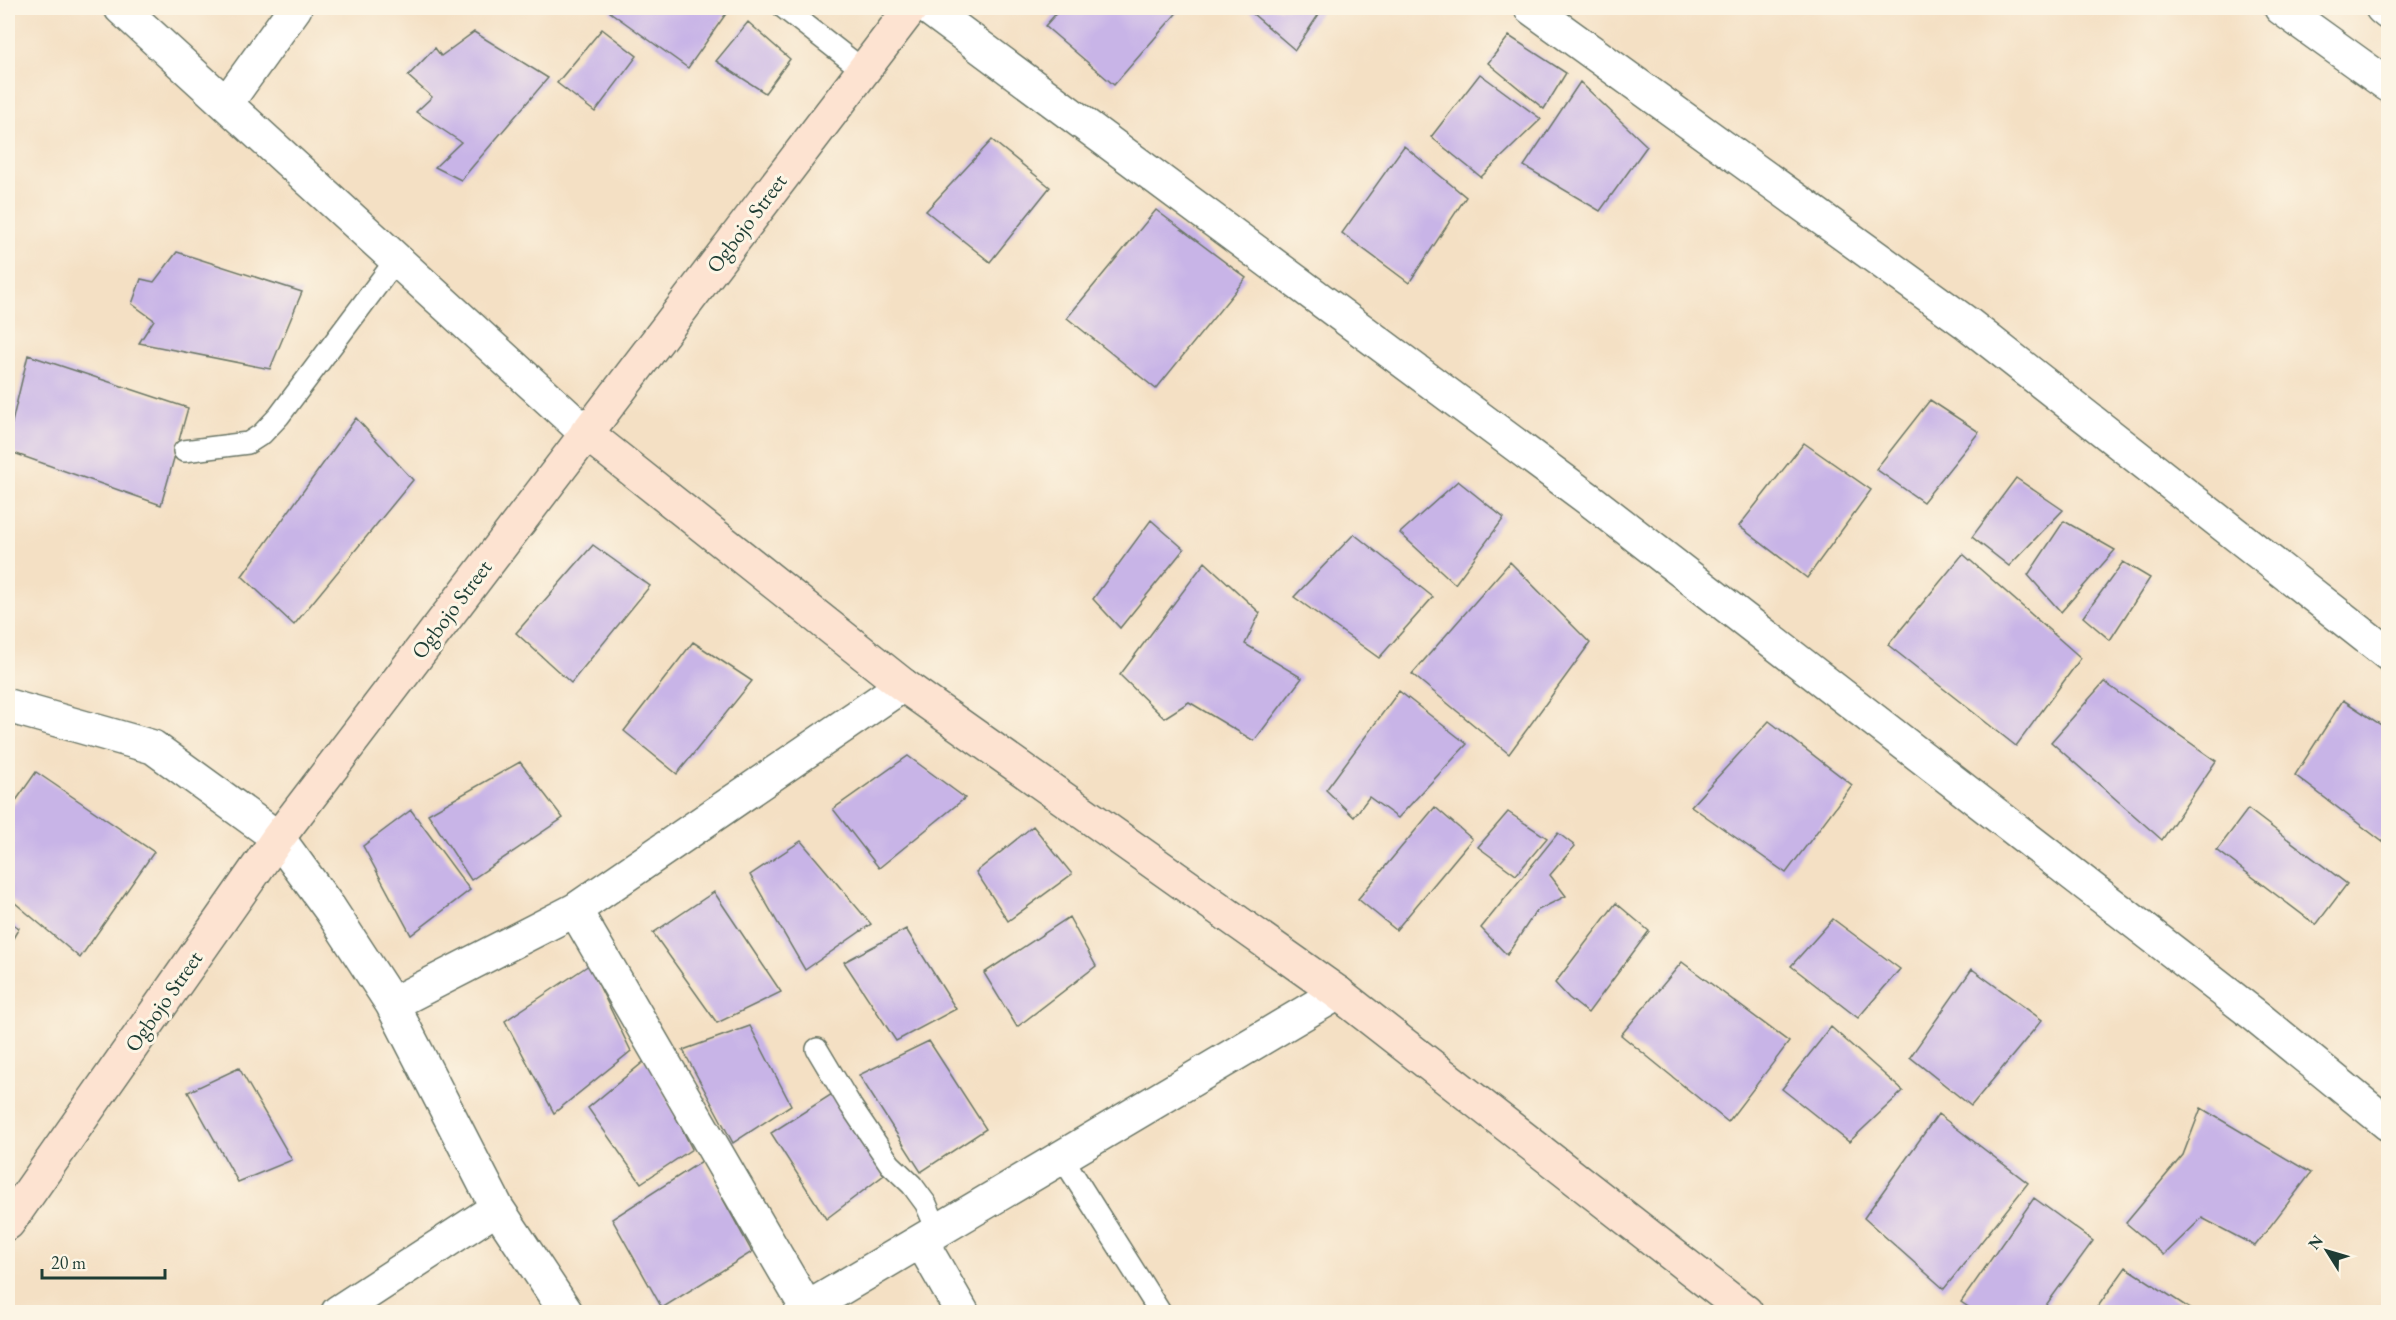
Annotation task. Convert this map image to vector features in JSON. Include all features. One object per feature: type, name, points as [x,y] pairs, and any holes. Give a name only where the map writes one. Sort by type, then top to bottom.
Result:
[{"type":"street","points":[[121,8],[586,433],[903,685],[1338,993],[1746,1312]]},
{"type":"street","points":[[226,104],[295,8]]},
{"type":"street","name":"Ogbojo Street","points":[[8,1223],[278,838],[911,8]]},
{"type":"street","points":[[928,8],[1590,500],[2256,1016],[2388,1124]]},
{"type":"street","points":[[1531,8],[1968,324],[2388,654]]},
{"type":"street","points":[[2280,8],[2388,85]]},
{"type":"street","points":[[2382,8],[2388,13]]},
{"type":"street","points":[[392,1004],[575,910],[903,685]]},
{"type":"street","points":[[8,706],[153,747],[278,838],[330,909],[392,1004],[497,1208],[566,1312]]},
{"type":"street","points":[[575,910],[806,1311],[1338,993]]},
{"type":"street","points":[[338,1312],[497,1208]]},
{"type":"street","points":[[929,1236],[962,1312]]},
{"type":"lane","points":[[784,8],[863,70]]},
{"type":"lane","points":[[184,451],[248,443],[262,434],[279,417],[396,260]]},
{"type":"lane","points":[[817,1049],[851,1106],[890,1164],[926,1204],[929,1236]]},
{"type":"lane","points":[[1062,1157],[1160,1312]]},
{"type":"building","points":[[614,8],[730,8],[688,68],[610,12]]},
{"type":"building","points":[[1061,8],[1181,8],[1114,85],[1045,26]]},
{"type":"building","points":[[1246,8],[1323,8],[1295,50]]},
{"type":"building","points":[[748,22],[790,59],[765,93],[716,61]]},
{"type":"building","points":[[602,29],[637,56],[595,112],[557,83]]},
{"type":"building","points":[[474,32],[548,78],[461,180],[435,167],[461,142],[416,112],[432,97],[408,76],[435,48],[441,56]]},
{"type":"building","points":[[1509,36],[1566,73],[1544,109],[1488,63]]},
{"type":"building","points":[[1480,74],[1541,119],[1481,177],[1431,137]]},
{"type":"building","points":[[1580,82],[1647,146],[1600,211],[1524,166]]},
{"type":"building","points":[[992,140],[1050,187],[990,262],[926,211]]},
{"type":"building","points":[[1404,146],[1466,197],[1409,283],[1342,233]]},
{"type":"building","points":[[1156,210],[1246,278],[1156,389],[1067,318]]},
{"type":"building","points":[[177,252],[302,292],[270,369],[139,343],[154,320],[132,304],[141,279],[154,282]]},
{"type":"building","points":[[28,355],[188,408],[161,505],[8,451],[8,439]]},
{"type":"building","points":[[1930,400],[1979,432],[1923,502],[1876,469]]},
{"type":"building","points":[[356,418],[413,480],[294,625],[242,576]]},
{"type":"building","points":[[1804,443],[1871,490],[1807,578],[1739,526]]},
{"type":"building","points":[[2016,478],[2063,510],[2009,566],[1972,537]]},
{"type":"building","points":[[1458,481],[1504,518],[1455,584],[1400,533]]},
{"type":"building","points":[[1151,520],[1184,549],[1120,628],[1093,599]]},
{"type":"building","points":[[2064,521],[2115,550],[2061,612],[2028,575]]},
{"type":"building","points":[[1354,534],[1433,597],[1379,658],[1294,597]]},
{"type":"building","points":[[593,545],[650,586],[571,683],[516,633]]},
{"type":"building","points":[[1963,554],[2081,658],[2016,746],[1888,645]]},
{"type":"building","points":[[1205,562],[1260,613],[1245,644],[1302,678],[1254,741],[1189,702],[1164,718],[1120,675]]},
{"type":"building","points":[[1510,562],[1590,643],[1509,754],[1412,674]]},
{"type":"building","points":[[2123,562],[2150,578],[2110,640],[2083,617]]},
{"type":"building","points":[[693,642],[752,681],[677,774],[624,731]]},
{"type":"building","points":[[2104,682],[2216,761],[2162,840],[2051,742]]},
{"type":"building","points":[[1399,691],[1467,744],[1398,818],[1369,797],[1354,817],[1326,790]]},
{"type":"building","points":[[2343,700],[2381,725],[2388,712],[2388,846],[2295,775]]},
{"type":"building","points":[[1769,721],[1852,785],[1786,873],[1691,806]]},
{"type":"building","points":[[908,756],[965,798],[879,868],[833,809]]},
{"type":"building","points":[[520,762],[563,818],[471,880],[428,814]]},
{"type":"building","points":[[36,772],[154,852],[80,958],[8,897],[8,812]]},
{"type":"building","points":[[1435,807],[1472,839],[1396,930],[1358,899]]},
{"type":"building","points":[[2248,809],[2347,884],[2316,925],[2217,850]]},
{"type":"building","points":[[411,810],[470,890],[411,935],[363,846]]},
{"type":"building","points":[[1508,812],[1547,838],[1516,875],[1478,847]]},
{"type":"building","points":[[1033,826],[1072,874],[1008,921],[976,872]]},
{"type":"building","points":[[1558,833],[1575,846],[1550,875],[1566,896],[1536,911],[1507,955],[1481,928]]},
{"type":"building","points":[[801,841],[871,924],[805,970],[750,875]]},
{"type":"building","points":[[714,892],[781,992],[717,1023],[653,933]]},
{"type":"building","points":[[1616,903],[1649,931],[1588,1013],[1555,983]]},
{"type":"building","points":[[1069,917],[1096,966],[1017,1027],[984,973]]},
{"type":"building","points":[[1833,919],[1900,969],[1858,1018],[1791,966]]},
{"type":"building","points":[[8,921],[19,928],[8,947]]},
{"type":"building","points":[[906,929],[956,1009],[896,1041],[844,962]]},
{"type":"building","points":[[1682,962],[1789,1042],[1728,1122],[1621,1035]]},
{"type":"building","points":[[589,965],[631,1051],[554,1113],[505,1021]]},
{"type":"building","points":[[1972,969],[2042,1020],[1971,1106],[1910,1057]]},
{"type":"building","points":[[750,1026],[791,1105],[733,1143],[683,1050]]},
{"type":"building","points":[[1831,1027],[1903,1091],[1849,1142],[1782,1089]]},
{"type":"building","points":[[929,1041],[986,1129],[921,1172],[859,1075]]},
{"type":"building","points":[[647,1059],[692,1149],[641,1183],[588,1108]]},
{"type":"building","points":[[239,1068],[292,1160],[238,1182],[188,1092]]},
{"type":"building","points":[[832,1094],[884,1175],[826,1219],[771,1133]]},
{"type":"building","points":[[2201,1108],[2311,1173],[2255,1246],[2202,1218],[2164,1255],[2126,1223],[2183,1155]]},
{"type":"building","points":[[1938,1114],[2028,1183],[1944,1289],[1864,1218]]},
{"type":"building","points":[[702,1161],[752,1252],[662,1308],[612,1219]]},
{"type":"building","points":[[2034,1198],[2093,1241],[2041,1312],[1976,1312],[1961,1302]]},
{"type":"building","points":[[2126,1267],[2195,1312],[2094,1312]]}]
